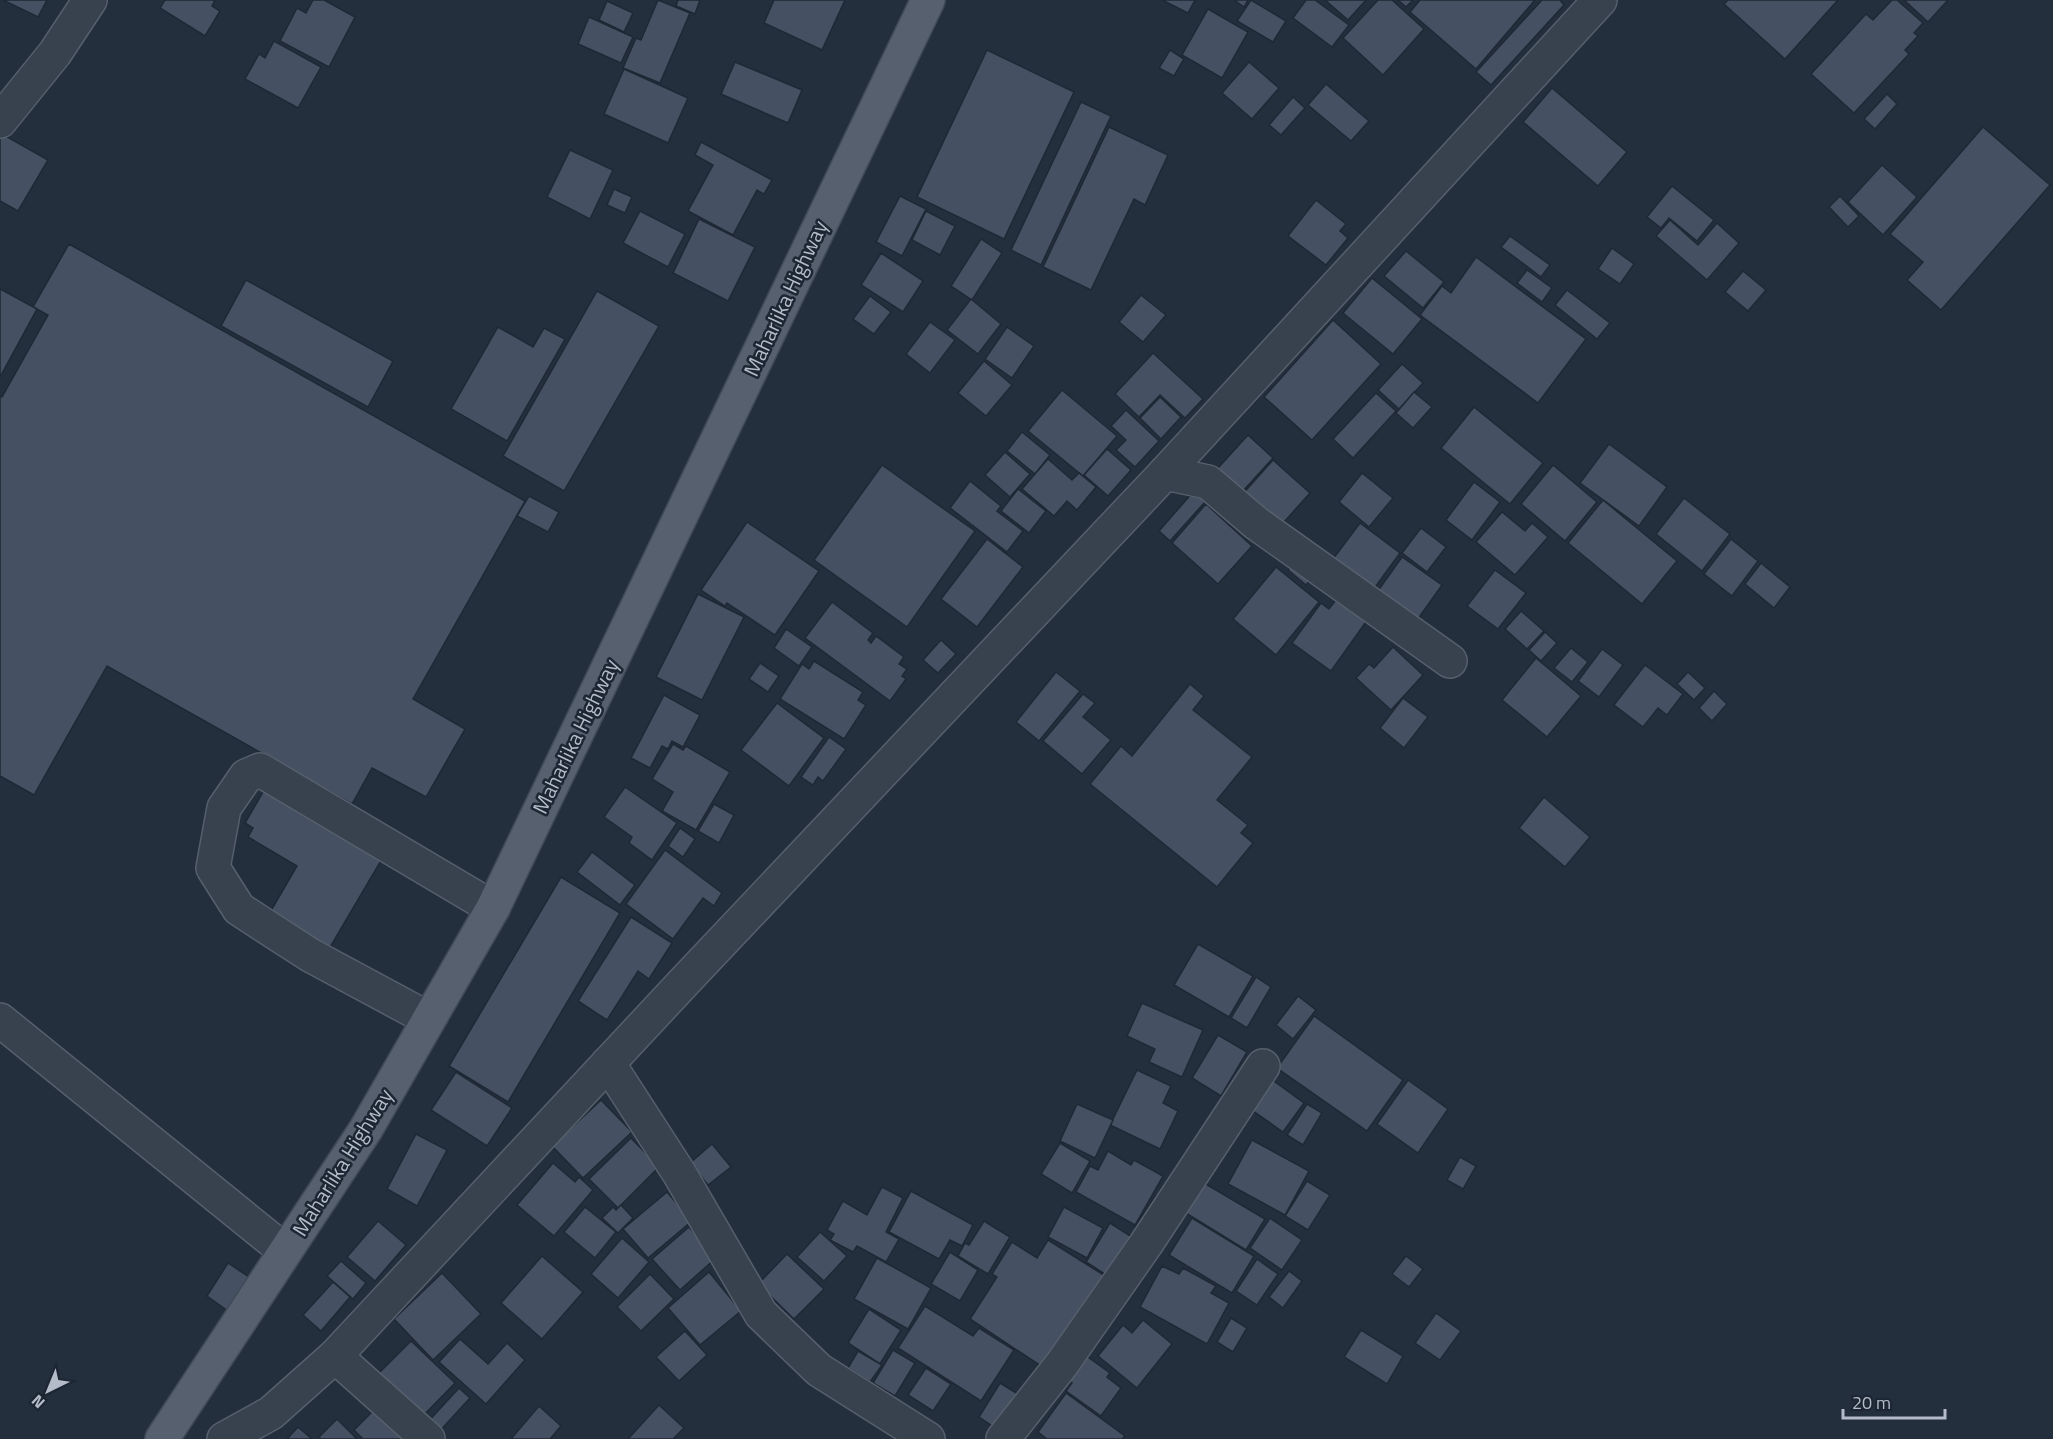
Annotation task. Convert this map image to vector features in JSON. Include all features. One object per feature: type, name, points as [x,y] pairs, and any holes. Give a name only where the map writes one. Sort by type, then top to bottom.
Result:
[{"type":"main road","name":"Maharlika Highway","points":[[162,1439],[366,1129],[493,908],[928,0]]},
{"type":"street","points":[[0,121],[56,53],[90,0]]},
{"type":"street","points":[[224,1439],[271,1413],[334,1356],[1165,472],[1600,0]]},
{"type":"street","points":[[1165,472],[1208,482],[1256,523],[1450,661]]},
{"type":"street","points":[[429,1019],[310,955],[239,909],[213,868],[224,808],[246,776],[260,770],[493,908]]},
{"type":"street","points":[[4,1033],[285,1251]]},
{"type":"street","points":[[608,1064],[679,1173],[761,1314],[819,1370],[927,1439]]},
{"type":"street","points":[[1003,1439],[1062,1364],[1146,1244],[1263,1066]]},
{"type":"street","points":[[334,1356],[428,1439]]},
{"type":"building","points":[[3,0],[47,0],[38,17]]},
{"type":"building","points":[[165,0],[215,0],[212,6],[220,11],[205,36],[160,8]]},
{"type":"building","points":[[313,0],[324,0],[355,17],[329,67],[280,41],[297,8],[306,13]]},
{"type":"building","points":[[658,0],[690,13],[660,83],[623,68],[636,38],[641,40]]},
{"type":"building","points":[[678,0],[700,0],[695,14],[676,6]]},
{"type":"building","points":[[774,0],[845,0],[822,50],[764,23]]},
{"type":"building","points":[[1162,0],[1195,0],[1188,13]]},
{"type":"building","points":[[1234,0],[1248,0],[1244,7]]},
{"type":"building","points":[[1251,0],[1286,21],[1273,42],[1237,21]]},
{"type":"building","points":[[1306,0],[1315,0],[1349,25],[1332,47],[1293,18]]},
{"type":"building","points":[[1325,0],[1366,0],[1348,20]]},
{"type":"building","points":[[1378,0],[1392,0],[1424,29],[1383,75],[1343,38]]},
{"type":"building","points":[[1398,0],[1413,0],[1406,7]]},
{"type":"building","points":[[1420,0],[1535,0],[1476,69],[1410,12]]},
{"type":"building","points":[[1542,0],[1560,0],[1564,5],[1491,85],[1476,72]]},
{"type":"building","points":[[1728,0],[1838,0],[1785,59],[1724,4]]},
{"type":"building","points":[[1892,0],[1897,0],[1923,23],[1914,33],[1918,36],[1905,50],[1909,54],[1854,113],[1811,74],[1866,14],[1873,20]]},
{"type":"building","points":[[1904,0],[1948,0],[1928,22]]},
{"type":"building","points":[[607,1],[633,13],[624,32],[599,20]]},
{"type":"building","points":[[1208,9],[1248,32],[1222,78],[1182,55]]},
{"type":"building","points":[[589,17],[633,37],[621,63],[578,44]]},
{"type":"building","points":[[274,41],[321,67],[298,108],[245,79],[259,54],[265,58]]},
{"type":"building","points":[[987,50],[1074,92],[1004,239],[917,197]]},
{"type":"building","points":[[1170,50],[1184,59],[1174,76],[1159,68]]},
{"type":"building","points":[[735,62],[802,90],[788,123],[721,94]]},
{"type":"building","points":[[1249,62],[1279,88],[1252,119],[1222,93]]},
{"type":"building","points":[[624,69],[688,98],[668,143],[604,114]]},
{"type":"building","points":[[1326,84],[1369,121],[1351,141],[1308,105]]},
{"type":"building","points":[[1552,88],[1627,152],[1598,186],[1523,122]]},
{"type":"building","points":[[1887,94],[1897,104],[1875,129],[1864,119]]},
{"type":"building","points":[[1293,97],[1305,108],[1281,135],[1269,125]]},
{"type":"building","points":[[1081,102],[1111,116],[1041,265],[1011,250]]},
{"type":"building","points":[[1109,127],[1168,155],[1145,205],[1134,199],[1091,290],[1043,267]]},
{"type":"building","points":[[1983,127],[2050,185],[1941,310],[1907,280],[1923,262],[1890,234]]},
{"type":"building","points":[[0,133],[48,160],[18,211],[0,201]]},
{"type":"building","points":[[701,142],[772,180],[764,194],[757,190],[733,235],[688,211],[713,165],[695,155]]},
{"type":"building","points":[[570,150],[613,170],[590,219],[547,197]]},
{"type":"building","points":[[1882,165],[1917,197],[1883,235],[1848,202]]},
{"type":"building","points":[[1672,186],[1714,220],[1697,241],[1669,218],[1661,228],[1647,217]]},
{"type":"building","points":[[614,189],[632,197],[625,213],[607,205]]},
{"type":"building","points":[[900,196],[926,209],[902,256],[876,242]]},
{"type":"building","points":[[1840,196],[1859,216],[1848,227],[1829,207]]},
{"type":"building","points":[[1316,200],[1346,224],[1340,231],[1348,238],[1326,265],[1288,236]]},
{"type":"building","points":[[640,211],[685,234],[668,267],[623,243]]},
{"type":"building","points":[[926,211],[955,226],[940,255],[912,240]]},
{"type":"building","points":[[699,219],[755,247],[728,301],[673,273]]},
{"type":"building","points":[[1670,220],[1698,245],[1717,223],[1739,243],[1707,280],[1656,236]]},
{"type":"building","points":[[1510,236],[1550,265],[1541,277],[1501,247]]},
{"type":"building","points":[[981,239],[1002,253],[972,300],[951,286]]},
{"type":"building","points":[[69,244],[525,501],[413,699],[465,729],[426,797],[372,768],[352,804],[107,666],[34,795],[0,776],[0,396],[2,397],[48,315],[33,307]]},
{"type":"building","points":[[1612,248],[1634,264],[1620,284],[1598,269]]},
{"type":"building","points":[[1406,251],[1444,282],[1423,308],[1384,276]]},
{"type":"building","points":[[881,253],[923,281],[903,312],[861,285]]},
{"type":"building","points":[[1476,257],[1586,339],[1538,403],[1420,315],[1442,286],[1451,293]]},
{"type":"building","points":[[1527,270],[1552,288],[1542,302],[1517,283]]},
{"type":"building","points":[[1743,271],[1766,290],[1748,311],[1725,292]]},
{"type":"building","points":[[1372,278],[1422,319],[1393,354],[1343,313]]},
{"type":"building","points":[[246,280],[393,361],[368,407],[221,326]]},
{"type":"building","points":[[0,289],[37,309],[0,377]]},
{"type":"building","points":[[1567,290],[1610,323],[1597,339],[1555,305]]},
{"type":"building","points":[[597,291],[659,326],[564,491],[503,456]]},
{"type":"building","points":[[1141,295],[1166,315],[1143,342],[1119,322]]},
{"type":"building","points":[[870,296],[891,312],[874,334],[853,319]]},
{"type":"building","points":[[971,299],[1001,324],[978,354],[947,330]]},
{"type":"building","points":[[1333,320],[1381,364],[1312,440],[1264,397]]},
{"type":"building","points":[[930,322],[955,340],[930,373],[906,354]]},
{"type":"building","points":[[498,327],[533,347],[544,328],[565,339],[507,441],[451,409]]},
{"type":"building","points":[[1007,327],[1034,346],[1012,378],[985,359]]},
{"type":"building","points":[[1153,353],[1203,399],[1185,418],[1160,395],[1139,417],[1115,394]]},
{"type":"building","points":[[984,361],[1012,385],[986,416],[958,393]]},
{"type":"building","points":[[1402,364],[1423,383],[1399,409],[1378,390]]},
{"type":"building","points":[[1062,390],[1117,436],[1083,476],[1028,431]]},
{"type":"building","points":[[1414,392],[1432,407],[1413,428],[1396,413]]},
{"type":"building","points":[[1376,393],[1396,411],[1353,458],[1333,439]]},
{"type":"building","points":[[1160,397],[1181,417],[1161,439],[1140,418]]},
{"type":"building","points":[[1474,407],[1543,463],[1510,504],[1441,448]]},
{"type":"building","points":[[1126,410],[1159,441],[1135,467],[1116,450],[1126,440],[1111,426]]},
{"type":"building","points":[[1022,432],[1050,455],[1035,474],[1007,451]]},
{"type":"building","points":[[1248,435],[1273,458],[1243,491],[1218,468]]},
{"type":"building","points":[[1609,444],[1667,487],[1639,526],[1580,483]]},
{"type":"building","points":[[1107,449],[1131,470],[1108,496],[1084,475]]},
{"type":"building","points":[[1005,452],[1030,474],[1010,497],[985,475]]},
{"type":"building","points":[[1048,459],[1072,480],[1079,473],[1096,487],[1077,510],[1067,501],[1054,516],[1022,489]]},
{"type":"building","points":[[1273,460],[1310,493],[1276,531],[1239,498]]},
{"type":"building","points":[[882,465],[975,531],[907,627],[814,560]]},
{"type":"building","points":[[1553,465],[1597,502],[1565,541],[1521,504]]},
{"type":"building","points":[[1362,473],[1393,498],[1369,527],[1339,502]]},
{"type":"building","points":[[970,481],[1001,506],[997,511],[1023,531],[1007,552],[950,508]]},
{"type":"building","points":[[1474,482],[1500,502],[1472,540],[1446,520]]},
{"type":"building","points":[[1018,489],[1046,511],[1029,533],[1001,511]]},
{"type":"building","points":[[1194,491],[1205,502],[1170,541],[1159,531]]},
{"type":"building","points":[[529,496],[559,512],[548,532],[517,516]]},
{"type":"building","points":[[1684,498],[1730,534],[1702,571],[1656,534]]},
{"type":"building","points":[[1603,500],[1677,561],[1642,604],[1568,543]]},
{"type":"building","points":[[1206,504],[1252,546],[1218,584],[1172,543]]},
{"type":"building","points":[[1502,512],[1525,531],[1532,523],[1548,537],[1515,575],[1476,542]]},
{"type":"building","points":[[747,522],[819,571],[775,635],[727,603],[725,606],[701,590]]},
{"type":"building","points":[[1360,523],[1400,553],[1373,590],[1333,559]]},
{"type":"building","points":[[1421,528],[1446,547],[1427,572],[1402,553]]},
{"type":"building","points":[[987,539],[1023,567],[977,627],[941,599]]},
{"type":"building","points":[[1731,539],[1758,561],[1732,596],[1704,574]]},
{"type":"building","points":[[1402,557],[1442,585],[1415,623],[1375,595]]},
{"type":"building","points":[[1297,560],[1314,575],[1306,585],[1288,570]]},
{"type":"building","points":[[1761,563],[1790,587],[1774,608],[1745,584]]},
{"type":"building","points":[[1276,567],[1319,602],[1276,655],[1233,619]]},
{"type":"building","points":[[1495,570],[1526,593],[1498,629],[1467,606]]},
{"type":"building","points":[[698,594],[744,617],[702,700],[656,677]]},
{"type":"building","points":[[1338,597],[1368,619],[1331,671],[1292,643],[1321,603],[1329,609]]},
{"type":"building","points":[[832,602],[873,633],[868,640],[871,643],[876,636],[904,657],[899,664],[907,669],[902,676],[906,679],[890,701],[805,638]]},
{"type":"building","points":[[1521,611],[1544,631],[1527,649],[1505,629]]},
{"type":"building","points":[[786,629],[812,647],[799,666],[774,648]]},
{"type":"building","points":[[1545,632],[1557,643],[1541,661],[1529,650]]},
{"type":"building","points":[[941,640],[956,654],[938,673],[923,660]]},
{"type":"building","points":[[1393,647],[1423,675],[1391,710],[1356,678],[1369,664],[1374,668]]},
{"type":"building","points":[[1571,648],[1588,662],[1572,682],[1554,668]]},
{"type":"building","points":[[1602,649],[1623,665],[1599,697],[1578,681]]},
{"type":"building","points":[[1536,658],[1581,696],[1547,737],[1502,700]]},
{"type":"building","points":[[814,661],[863,692],[858,700],[866,705],[844,739],[780,699],[802,664],[809,669]]},
{"type":"building","points":[[760,663],[779,676],[768,692],[749,679]]},
{"type":"building","points":[[1645,665],[1683,694],[1667,715],[1658,708],[1643,727],[1614,705]]},
{"type":"building","points":[[1056,672],[1080,691],[1039,741],[1016,722]]},
{"type":"building","points":[[1688,672],[1705,688],[1694,700],[1677,684]]},
{"type":"building","points":[[1190,684],[1204,696],[1193,710],[1252,757],[1217,800],[1248,825],[1241,833],[1253,843],[1217,887],[1090,784],[1121,746],[1132,756]]},
{"type":"building","points":[[1714,691],[1727,704],[1712,721],[1699,708]]},
{"type":"building","points":[[1083,694],[1095,703],[1083,717],[1111,740],[1082,774],[1043,741]]},
{"type":"building","points":[[664,695],[700,715],[683,747],[672,741],[668,749],[662,746],[650,768],[631,758]]},
{"type":"building","points":[[1403,698],[1428,717],[1404,748],[1380,728]]},
{"type":"building","points":[[777,703],[824,738],[789,786],[741,750]]},
{"type":"building","points":[[829,737],[846,749],[823,781],[818,777],[813,785],[801,777]]},
{"type":"building","points":[[673,744],[683,750],[686,746],[730,772],[696,830],[662,811],[673,792],[652,779]]},
{"type":"building","points":[[267,785],[382,859],[329,949],[269,914],[297,866],[248,837],[253,828],[245,823]]},
{"type":"building","points":[[625,787],[677,823],[652,860],[629,843],[632,837],[604,817]]},
{"type":"building","points":[[1544,797],[1590,837],[1565,867],[1519,828]]},
{"type":"building","points":[[714,804],[734,815],[719,843],[698,831]]},
{"type":"building","points":[[680,828],[695,839],[683,857],[668,846]]},
{"type":"building","points":[[665,850],[722,893],[714,906],[703,898],[673,939],[626,904]]},
{"type":"building","points":[[592,852],[635,885],[620,905],[577,872]]},
{"type":"building","points":[[561,877],[620,913],[508,1102],[449,1066]]},
{"type":"building","points":[[631,917],[672,943],[649,979],[638,971],[607,1020],[578,1001]]},
{"type":"building","points":[[1198,944],[1253,976],[1229,1017],[1174,985]]},
{"type":"building","points":[[1256,977],[1271,987],[1247,1028],[1231,1018]]},
{"type":"building","points":[[1298,996],[1316,1010],[1293,1039],[1276,1025]]},
{"type":"building","points":[[1142,1003],[1203,1030],[1182,1077],[1149,1062],[1155,1049],[1127,1036]]},
{"type":"building","points":[[1314,1016],[1403,1080],[1367,1131],[1277,1068]]},
{"type":"building","points":[[1218,1035],[1247,1052],[1221,1096],[1192,1078]]},
{"type":"building","points":[[1137,1070],[1171,1086],[1163,1103],[1178,1111],[1160,1149],[1110,1125]]},
{"type":"building","points":[[456,1072],[512,1108],[487,1146],[431,1110]]},
{"type":"building","points":[[1271,1079],[1304,1103],[1283,1132],[1249,1108]]},
{"type":"building","points":[[1408,1080],[1448,1109],[1418,1153],[1377,1124]]},
{"type":"building","points":[[601,1100],[632,1132],[583,1178],[552,1146]]},
{"type":"building","points":[[1077,1104],[1113,1120],[1095,1158],[1060,1141]]},
{"type":"building","points":[[1307,1104],[1322,1113],[1303,1145],[1287,1135]]},
{"type":"building","points":[[416,1134],[447,1150],[417,1206],[387,1189]]},
{"type":"building","points":[[631,1138],[659,1167],[618,1208],[589,1179]]},
{"type":"building","points":[[1252,1140],[1309,1171],[1285,1215],[1228,1184]]},
{"type":"building","points":[[1060,1143],[1090,1161],[1072,1193],[1041,1174]]},
{"type":"building","points":[[712,1144],[731,1167],[708,1185],[690,1163]]},
{"type":"building","points":[[1108,1151],[1131,1165],[1134,1160],[1163,1176],[1135,1225],[1076,1192],[1090,1166],[1098,1170]]},
{"type":"building","points":[[1460,1157],[1476,1166],[1463,1189],[1447,1180]]},
{"type":"building","points":[[553,1163],[575,1182],[579,1177],[593,1190],[554,1236],[517,1205]]},
{"type":"building","points":[[1194,1177],[1265,1219],[1246,1250],[1176,1207]]},
{"type":"building","points":[[1307,1181],[1330,1195],[1308,1230],[1285,1216]]},
{"type":"building","points":[[882,1187],[903,1198],[886,1232],[899,1239],[886,1262],[857,1246],[853,1252],[830,1240],[834,1234],[827,1230],[843,1201],[867,1215]]},
{"type":"building","points":[[911,1191],[973,1225],[962,1246],[950,1240],[939,1259],[889,1232]]},
{"type":"building","points":[[667,1192],[692,1221],[648,1258],[623,1229]]},
{"type":"building","points":[[1155,1196],[1168,1204],[1148,1235],[1135,1227]]},
{"type":"building","points":[[621,1205],[633,1218],[618,1233],[602,1218],[613,1207],[616,1210]]},
{"type":"building","points":[[585,1207],[616,1232],[595,1258],[564,1232]]},
{"type":"building","points":[[1064,1207],[1103,1228],[1087,1258],[1048,1237]]},
{"type":"building","points":[[1192,1218],[1254,1256],[1232,1293],[1169,1255]]},
{"type":"building","points":[[1270,1218],[1302,1240],[1282,1270],[1250,1248]]},
{"type":"building","points":[[378,1221],[406,1245],[375,1281],[347,1257]]},
{"type":"building","points":[[984,1221],[1010,1237],[988,1274],[958,1256],[965,1243],[969,1245]]},
{"type":"building","points":[[1110,1223],[1132,1237],[1108,1276],[1086,1262]]},
{"type":"building","points":[[689,1227],[716,1258],[680,1290],[652,1259]]},
{"type":"building","points":[[820,1232],[847,1256],[824,1281],[797,1257]]},
{"type":"building","points":[[622,1238],[649,1262],[618,1298],[591,1274]]},
{"type":"building","points":[[1048,1240],[1110,1279],[1050,1372],[970,1319],[997,1277],[992,1274],[1012,1242],[1037,1258]]},
{"type":"building","points":[[950,1252],[978,1270],[960,1301],[931,1284]]},
{"type":"building","points":[[787,1254],[824,1289],[794,1319],[758,1284]]},
{"type":"building","points":[[542,1256],[583,1292],[542,1339],[501,1303]]},
{"type":"building","points":[[1406,1256],[1423,1269],[1409,1287],[1392,1274]]},
{"type":"building","points":[[877,1258],[931,1288],[908,1329],[854,1299]]},
{"type":"building","points":[[1257,1259],[1278,1274],[1257,1305],[1236,1291]]},
{"type":"building","points":[[341,1261],[366,1283],[353,1299],[327,1276]]},
{"type":"building","points":[[228,1263],[249,1277],[228,1311],[207,1296]]},
{"type":"building","points":[[1162,1266],[1179,1274],[1183,1268],[1216,1286],[1211,1293],[1229,1303],[1207,1344],[1140,1307]]},
{"type":"building","points":[[1289,1271],[1302,1281],[1283,1308],[1269,1297]]},
{"type":"building","points":[[709,1272],[741,1311],[700,1345],[668,1308]]},
{"type":"building","points":[[442,1273],[481,1314],[433,1360],[394,1319]]},
{"type":"building","points":[[650,1274],[674,1299],[641,1331],[617,1307]]},
{"type":"building","points":[[333,1282],[350,1297],[321,1331],[303,1315]]},
{"type":"building","points":[[925,1306],[973,1336],[979,1328],[1014,1350],[981,1401],[898,1348]]},
{"type":"building","points":[[869,1309],[901,1330],[880,1364],[848,1343]]},
{"type":"building","points":[[1436,1313],[1461,1331],[1440,1360],[1415,1343]]},
{"type":"building","points":[[1231,1318],[1247,1328],[1233,1352],[1217,1342]]},
{"type":"building","points":[[1143,1320],[1172,1344],[1137,1388],[1098,1356],[1123,1325],[1132,1333]]},
{"type":"building","points":[[1361,1330],[1403,1356],[1387,1384],[1344,1357]]},
{"type":"building","points":[[685,1331],[707,1355],[679,1381],[656,1357]]},
{"type":"building","points":[[460,1339],[488,1364],[507,1343],[525,1360],[486,1404],[439,1362]]},
{"type":"building","points":[[411,1341],[455,1383],[418,1421],[374,1378]]},
{"type":"building","points":[[893,1350],[915,1363],[895,1396],[873,1383]]},
{"type":"building","points":[[1078,1350],[1110,1373],[1107,1377],[1121,1388],[1101,1416],[1066,1391],[1072,1383],[1060,1375]]},
{"type":"building","points":[[858,1351],[882,1365],[870,1382],[848,1368]]},
{"type":"building","points":[[926,1368],[951,1384],[933,1411],[908,1395]]},
{"type":"building","points":[[1000,1383],[1018,1394],[997,1429],[979,1417]]},
{"type":"building","points":[[459,1388],[470,1398],[437,1434],[426,1424]]},
{"type":"building","points":[[1066,1393],[1125,1436],[1122,1439],[1047,1439],[1038,1432]]},
{"type":"building","points":[[382,1402],[410,1430],[401,1439],[363,1439],[354,1430]]},
{"type":"building","points":[[659,1405],[684,1428],[673,1439],[628,1439]]},
{"type":"building","points":[[539,1406],[561,1426],[550,1439],[511,1439]]},
{"type":"building","points":[[337,1419],[357,1439],[321,1439],[319,1437]]},
{"type":"building","points":[[298,1427],[312,1439],[287,1439]]}]
